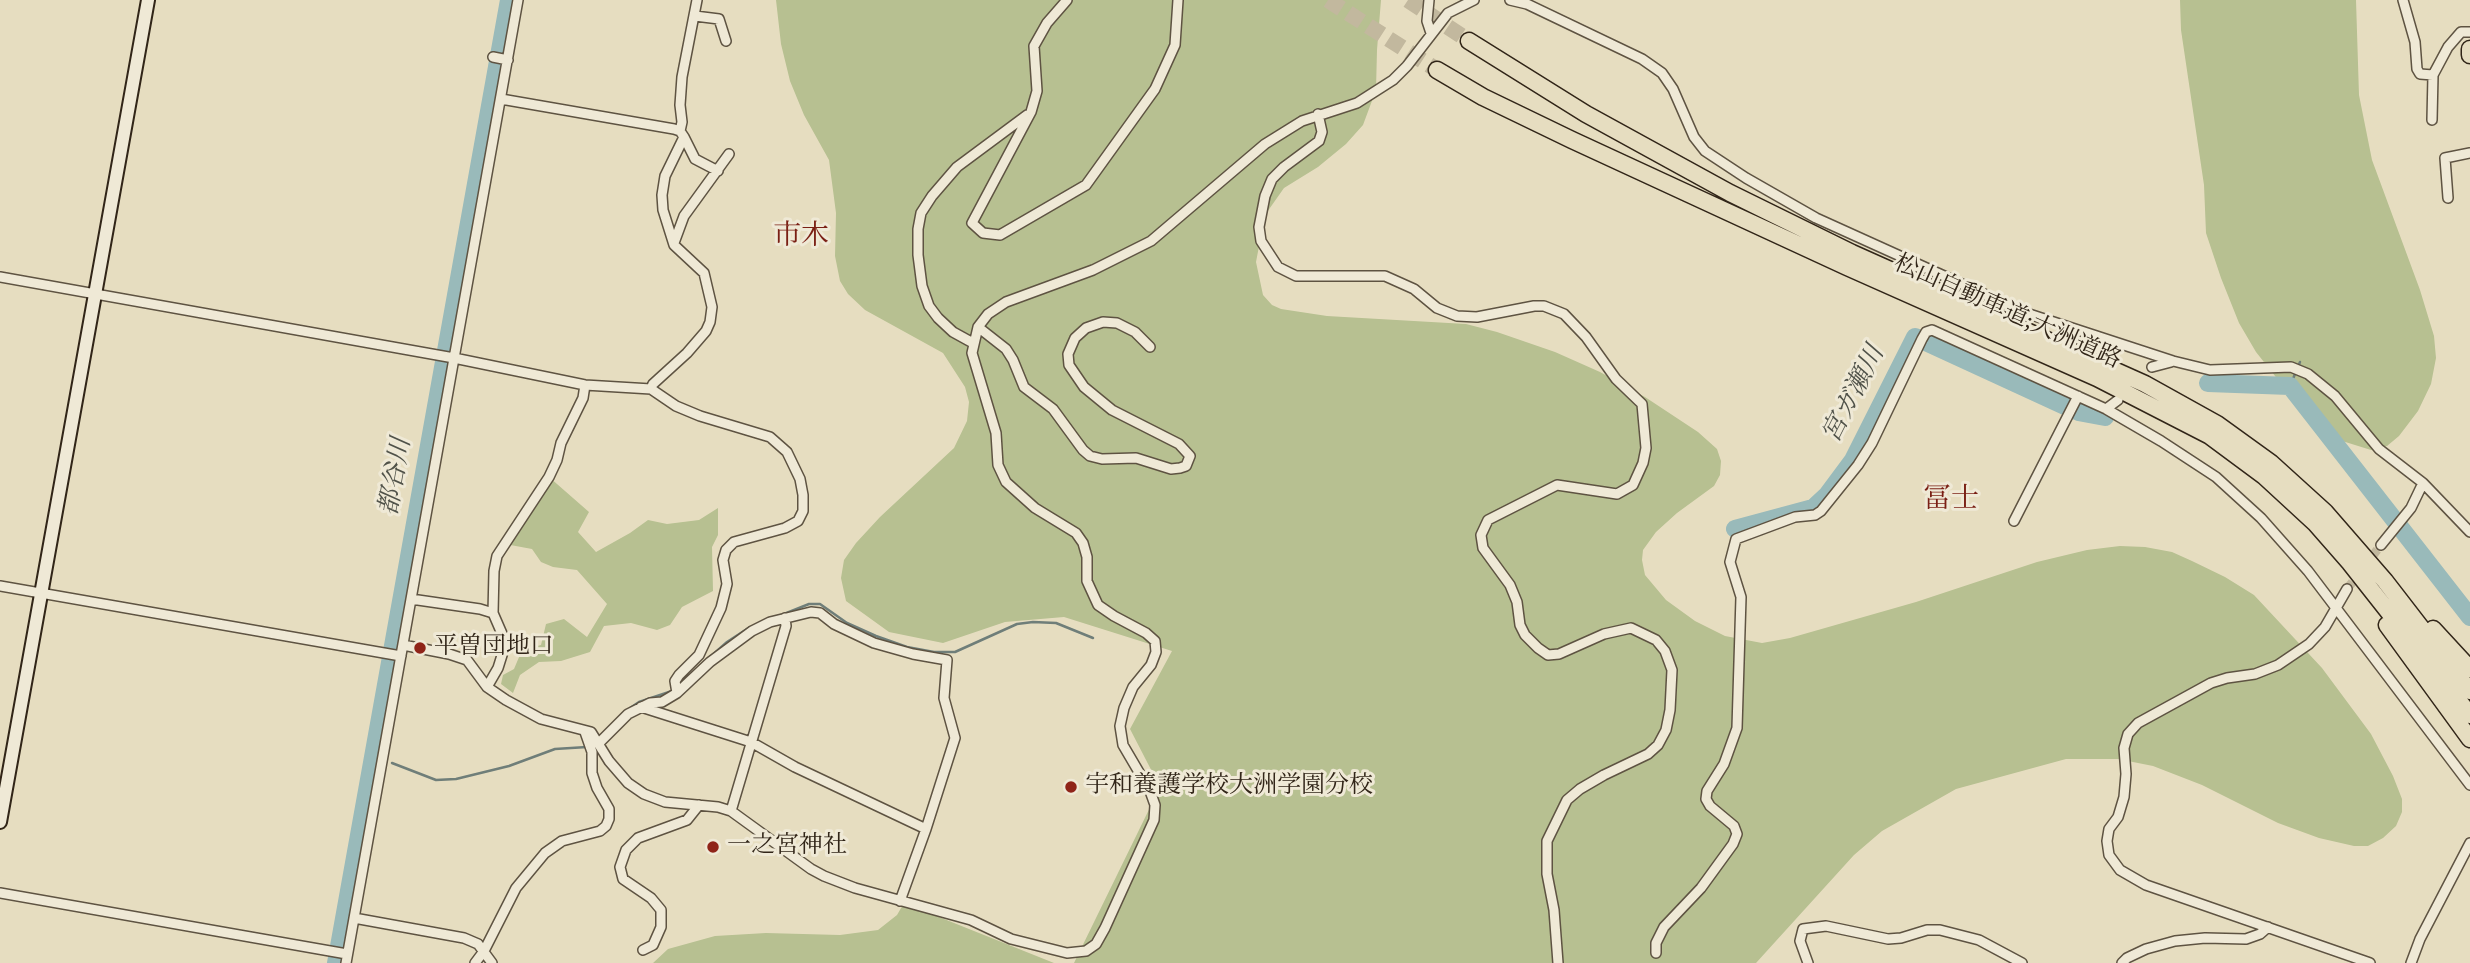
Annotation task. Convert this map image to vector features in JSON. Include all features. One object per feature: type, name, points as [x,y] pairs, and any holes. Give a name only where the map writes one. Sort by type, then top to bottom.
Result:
[{"type":"highway","name":"松山自動車道;大洲道路","points":[[1469,41],[1586,114],[1730,193],[1852,253],[2144,384],[2188,407],[2244,442],[2290,478],[2325,512],[2385,581],[2470,691]]},
{"type":"highway","points":[[2470,49],[2470,55]]},
{"type":"highway","name":"松山自動車道;大洲道路","points":[[1437,71],[1483,97],[1584,145],[1847,267],[2138,397],[2210,436],[2236,453],[2315,523],[2350,563],[2470,715]]},
{"type":"highway","points":[[2280,491],[2372,605],[2470,739]]},
{"type":"highway","points":[[2325,512],[2363,549],[2470,669]]},
{"type":"street","points":[[0,822],[148,0]]},
{"type":"street","points":[[0,892],[343,956],[354,918],[395,656],[403,645],[448,357],[501,99],[501,59],[518,0]]},
{"type":"street","points":[[651,388],[706,331],[712,307],[704,273],[674,245],[663,209],[662,195],[665,176],[682,134],[682,77],[697,0]]},
{"type":"street","points":[[1067,0],[1047,23],[1034,46],[1037,91],[1031,112],[972,223],[983,233],[1000,235],[1086,185],[1155,89],[1175,45],[1178,0]]},
{"type":"street","points":[[1429,0],[1427,21],[1432,33]]},
{"type":"street","points":[[403,645],[467,660],[487,687],[506,700],[541,719],[591,732],[609,761],[628,783],[644,794],[665,802],[731,811],[824,876],[900,901],[971,920],[1011,939],[1068,953],[1086,951],[1096,944],[1105,928],[1154,820],[1155,805],[1123,745],[1120,726],[1133,687],[1151,665],[1156,652],[1154,641],[1146,633],[1098,605],[1087,582],[1087,557],[1083,543],[1076,533],[1035,508],[1006,482],[998,466],[996,433],[972,353],[978,327],[988,314],[1006,302],[1093,270],[1151,241],[1265,144],[1302,121],[1357,103],[1393,80],[1448,13],[1474,0]]},
{"type":"street","points":[[1510,0],[1527,4],[1642,59],[1662,73],[1673,89],[1693,137],[1705,151],[1816,218],[2026,313],[2173,361],[2210,370],[2291,368],[2308,374],[2335,396],[2378,449],[2423,483],[2470,532]]},
{"type":"street","points":[[2403,0],[2416,42],[2417,69],[2420,74],[2433,75]]},
{"type":"street","points":[[695,16],[719,19],[726,41]]},
{"type":"street","points":[[2432,120],[2433,75],[2448,47],[2461,32],[2470,32]]},
{"type":"street","points":[[501,99],[682,134]]},
{"type":"street","points":[[973,343],[953,332],[929,306],[922,286],[918,255],[921,213],[957,167],[1031,112]]},
{"type":"street","points":[[1318,114],[1322,132],[1319,141],[1272,179],[1265,196],[1259,226],[1261,241],[1278,267],[1296,276],[1385,276],[1414,289],[1437,308],[1457,316],[1478,317],[1544,306],[1564,314],[1586,337],[1616,379],[1642,404],[1646,448],[1643,463],[1633,485],[1617,494],[1565,484],[1548,488],[1542,494],[1510,507],[1488,520],[1481,535],[1483,548],[1510,584],[1525,635],[1538,648],[1548,655],[1559,654],[1604,634],[1631,628],[1656,640],[1665,651],[1672,670],[1670,710],[1666,730],[1658,745],[1648,754],[1580,789],[1567,800],[1547,841],[1547,874],[1554,910],[1558,963]]},
{"type":"street","points":[[682,134],[695,159],[718,171]]},
{"type":"street","points":[[674,245],[684,216],[729,153]]},
{"type":"street","points":[[2448,198],[2445,158],[2470,153]]},
{"type":"street","points":[[0,277],[448,357],[585,385],[651,388],[676,406],[700,416],[770,437],[787,452],[800,479],[803,511],[798,521],[785,528],[734,542],[726,550],[723,560],[727,584],[721,608],[706,644],[678,675],[676,689]]},
{"type":"street","points":[[978,327],[1006,349],[1024,387],[1052,409],[1090,456],[1102,459],[1136,458],[1171,469],[1180,468],[1186,466],[1190,456],[1180,444],[1112,410],[1084,387],[1069,365],[1068,354],[1075,338],[1086,328],[1103,322],[1117,323],[1135,332],[1150,347]]},
{"type":"street","points":[[1656,953],[1656,943],[1664,927],[1701,888],[1733,844],[1737,834],[1734,826],[1710,806],[1706,799],[1707,791],[1724,764],[1737,728],[1741,597],[1730,562],[1736,539],[1795,517],[1815,515],[1821,510],[1858,465],[1872,443],[1926,332],[1932,330],[2106,409],[2216,477],[2261,518],[2337,607],[2376,663],[2470,785]]},
{"type":"street","points":[[2152,366],[2173,361]]},
{"type":"street","points":[[487,687],[498,668],[503,652],[503,636],[493,613],[497,556],[549,477],[561,443],[583,398],[585,385]]},
{"type":"street","points":[[2014,521],[2078,396]]},
{"type":"street","points":[[2106,409],[2118,400]]},
{"type":"street","points":[[2381,545],[2410,508],[2423,483]]},
{"type":"street","points":[[0,586],[395,656]]},
{"type":"street","points":[[2347,589],[2325,627],[2309,644],[2278,665],[2255,674],[2211,683],[2138,723],[2128,734],[2124,748],[2124,797],[2118,817],[2109,829],[2107,841],[2109,855],[2120,870],[2146,885],[2370,963]]},
{"type":"street","points":[[411,599],[493,613]]},
{"type":"street","points":[[598,743],[628,714],[641,707],[662,702],[752,631],[785,618],[811,612],[820,613],[834,625],[874,643],[947,660],[944,698],[955,738],[900,901]]},
{"type":"street","points":[[731,811],[786,626],[785,618]]},
{"type":"street","points":[[641,707],[652,713],[751,742],[926,829]]},
{"type":"street","points":[[475,963],[484,951],[516,888],[545,853],[562,841],[600,831],[606,826],[609,809],[592,773],[592,752],[585,732]]},
{"type":"street","points":[[643,950],[653,945],[661,927],[661,910],[651,898],[623,879],[620,867],[626,850],[638,838],[687,820],[699,805]]},
{"type":"street","points":[[2411,963],[2420,939],[2470,843]]},
{"type":"street","points":[[354,918],[464,938],[478,944],[492,963]]},
{"type":"street","points":[[1808,963],[1800,942],[1803,929],[1826,926],[1888,939],[1927,930],[1940,930],[1979,940],[2022,963]]},
{"type":"street","points":[[2122,963],[2146,949],[2175,941],[2205,938],[2246,939],[2260,934],[2268,927]]},
{"type":"green space","points":[[776,0],[1381,0],[1376,90],[1363,125],[1346,144],[1318,167],[1284,188],[1265,215],[1256,262],[1263,295],[1272,305],[1281,309],[1327,316],[1466,324],[1497,332],[1555,352],[1600,372],[1645,397],[1698,432],[1717,449],[1721,461],[1720,475],[1714,486],[1656,532],[1643,550],[1642,560],[1645,575],[1666,600],[1695,621],[1725,636],[1762,643],[1790,638],[1916,602],[2037,562],[2087,550],[2120,546],[2145,547],[2172,552],[2192,561],[2254,595],[2322,668],[2371,734],[2393,776],[2402,799],[2402,812],[2396,826],[2383,838],[2368,846],[2354,846],[2319,838],[2278,823],[2202,785],[2153,766],[2118,759],[2066,759],[1956,789],[1882,831],[1854,855],[1756,963],[1074,963],[1160,787],[1130,729],[1172,651],[1064,617],[1005,622],[943,643],[889,632],[846,601],[841,578],[844,560],[880,517],[954,448],[967,421],[969,402],[965,387],[943,353],[865,310],[848,294],[840,281],[835,256],[836,213],[829,160],[804,115],[790,81],[781,44]]},
{"type":"green space","points":[[2180,0],[2356,0],[2359,95],[2372,160],[2420,290],[2434,336],[2436,358],[2431,384],[2418,411],[2399,436],[2387,446],[2371,450],[2339,440],[2325,430],[2279,381],[2256,352],[2239,323],[2206,233],[2204,185],[2181,30]]},
{"type":"green space","points":[[549,477],[589,512],[578,532],[596,552],[648,520],[667,524],[699,520],[718,508],[718,535],[712,547],[713,591],[682,607],[670,625],[657,630],[631,623],[604,626],[590,652],[561,661],[539,662],[520,675],[513,693],[501,684],[503,675],[514,669],[522,650],[541,645],[546,624],[564,619],[587,637],[607,604],[577,570],[553,567],[541,562],[532,549],[505,544]]},
{"type":"green space","points":[[904,903],[1054,963],[653,963],[668,949],[715,936],[766,933],[840,935],[878,930],[897,915]]},
{"type":"waterway","name":"都谷川","points":[[336,963],[509,0]]},
{"type":"waterway","name":"宮ガ瀬川","points":[[1735,529],[1813,508],[1827,495],[1853,460],[1915,337],[2065,406]]},
{"type":"waterway","points":[[2290,386],[2300,362]]},
{"type":"waterway","name":"宮ガ瀬川","points":[[2208,383],[2290,386],[2470,617]]},
{"type":"waterway","name":"宮ガ瀬川","points":[[2078,412],[2105,417]]},
{"type":"waterway","points":[[779,616],[809,604],[820,604],[847,623],[876,636],[907,647],[934,652],[955,652],[1017,624],[1033,622],[1056,623],[1093,638]]},
{"type":"waterway","points":[[700,666],[727,642],[750,627]]},
{"type":"waterway","points":[[630,708],[639,702],[672,691]]},
{"type":"waterway","points":[[392,763],[436,780],[456,779],[509,766],[555,749],[587,747]]},
{"type":"tunnel","points":[[1328,0],[1437,70]]},
{"type":"tunnel","points":[[1408,0],[1469,41]]},
{"type":"tunnel","points":[[2347,589],[2381,545]]},
{"type":"place","name":"平曽団地口","points":[[420,648]]},
{"type":"place","name":"宇和養護学校大洲学園分校","points":[[1071,787]]},
{"type":"place","name":"一之宮神社","points":[[713,847]]},
{"type":"district","name":"市木","points":[[801,238]]},
{"type":"district","name":"冨士","points":[[1951,501]]}]
